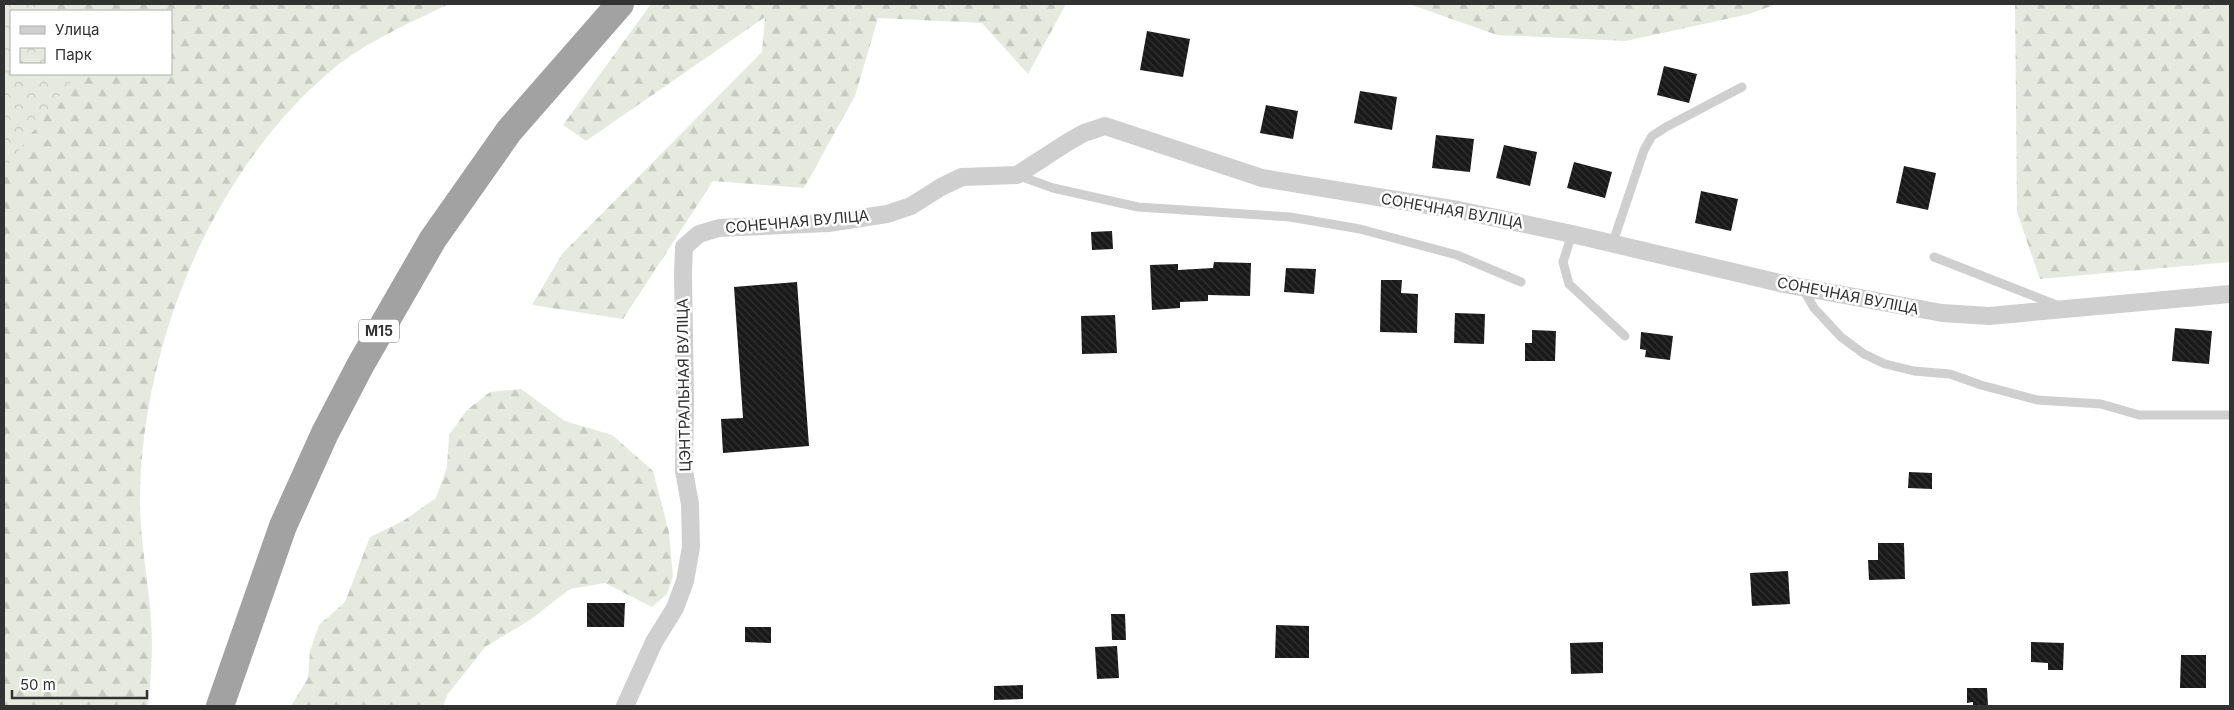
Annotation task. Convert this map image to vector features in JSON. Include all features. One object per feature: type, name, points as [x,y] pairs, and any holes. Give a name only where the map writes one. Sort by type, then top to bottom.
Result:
[{"type":"highway","name":"М15","points":[[220,706],[283,526],[325,433],[384,322],[433,239],[510,131],[620,4]]},
{"type":"street","name":"СОНЕЧНАЯ ВУЛІЦА","points":[[699,234],[719,228],[828,222],[888,214],[911,206],[962,176],[1017,175],[1084,133],[1105,126],[1262,178],[1458,210],[1802,287],[1942,313],[1989,316],[2230,294]]},
{"type":"street","name":"ЦЭНТРАЛЬНАЯ ВУЛІЦА","points":[[625,706],[654,642],[675,608],[686,581],[691,547],[690,504],[684,471],[684,247],[699,234]]},
{"type":"lane","points":[[1612,245],[1644,150],[1652,136],[1742,87]]},
{"type":"lane","points":[[1017,175],[1053,188],[1138,207],[1290,217],[1360,229],[1457,255],[1521,282]]},
{"type":"lane","points":[[1572,234],[1563,262],[1569,284],[1624,336]]},
{"type":"lane","points":[[1934,258],[2066,309]]},
{"type":"lane","points":[[1802,287],[1814,308],[1841,337],[1864,354],[1885,364],[1914,371],[1950,374],[1981,386],[2036,400],[2101,404],[2139,415],[2230,414]]},
{"type":"green space","points":[[4,4],[449,4],[389,33],[346,59],[290,110],[253,156],[220,207],[193,262],[171,319],[155,378],[144,437],[140,514],[152,644],[148,706],[4,706]]},
{"type":"green space","points":[[4,4],[48,4],[51,10],[10,10],[10,75],[75,75],[4,170]]},
{"type":"green space","points":[[651,4],[1066,4],[1028,74],[982,23],[878,18],[855,96],[804,188],[713,181],[623,319],[532,305],[562,254],[762,52],[765,17],[586,141],[563,125]]},
{"type":"green space","points":[[1409,4],[1777,4],[1749,14],[1626,41],[1497,35]]},
{"type":"green space","points":[[2015,4],[2230,4],[2230,262],[2040,279],[2017,212]]},
{"type":"green space","points":[[521,389],[565,421],[612,435],[653,471],[669,532],[673,576],[667,594],[652,607],[605,583],[570,589],[530,620],[485,647],[448,694],[443,706],[291,706],[308,678],[310,651],[319,625],[345,602],[370,537],[403,521],[436,498],[447,467],[449,435],[467,410],[490,392]]},
{"type":"building","points":[[1147,31],[1190,39],[1183,77],[1140,70]]},
{"type":"building","points":[[1664,66],[1697,74],[1689,103],[1657,95]]},
{"type":"building","points":[[1360,91],[1397,97],[1392,130],[1354,123]]},
{"type":"building","points":[[1266,105],[1298,111],[1293,139],[1260,133]]},
{"type":"building","points":[[1436,135],[1474,139],[1470,172],[1432,168]]},
{"type":"building","points":[[1504,145],[1537,152],[1530,186],[1496,178]]},
{"type":"building","points":[[1574,162],[1612,172],[1605,198],[1567,188]]},
{"type":"building","points":[[1904,166],[1936,173],[1928,210],[1896,203]]},
{"type":"building","points":[[1701,191],[1738,199],[1731,231],[1695,223]]},
{"type":"building","points":[[1112,231],[1113,249],[1092,250],[1091,232]]},
{"type":"building","points":[[1214,262],[1251,263],[1250,296],[1208,295],[1208,301],[1180,302],[1180,308],[1152,310],[1150,265],[1178,264],[1178,270],[1213,268]]},
{"type":"building","points":[[1286,268],[1316,269],[1314,294],[1284,292]]},
{"type":"building","points":[[1381,280],[1402,280],[1401,293],[1418,294],[1417,333],[1380,332]]},
{"type":"building","points":[[797,282],[809,446],[723,453],[721,419],[743,418],[734,287]]},
{"type":"building","points":[[1455,313],[1485,314],[1484,344],[1454,343]]},
{"type":"building","points":[[1115,315],[1117,353],[1082,354],[1081,316]]},
{"type":"building","points":[[2175,328],[2212,331],[2209,364],[2172,361]]},
{"type":"building","points":[[1532,330],[1556,331],[1555,361],[1525,361],[1525,343],[1532,343]]},
{"type":"building","points":[[1641,332],[1673,336],[1670,360],[1645,357],[1646,350],[1640,349]]},
{"type":"building","points":[[1909,472],[1932,473],[1932,489],[1908,488]]},
{"type":"building","points":[[1878,543],[1904,543],[1905,579],[1869,580],[1868,560],[1878,560]]},
{"type":"building","points":[[1788,571],[1790,604],[1752,606],[1750,573]]},
{"type":"building","points":[[587,603],[625,603],[624,627],[587,627]]},
{"type":"building","points":[[1111,614],[1125,614],[1126,640],[1112,640]]},
{"type":"building","points":[[1276,625],[1309,626],[1309,658],[1275,658]]},
{"type":"building","points":[[745,627],[771,627],[771,643],[745,642]]},
{"type":"building","points":[[1603,642],[1603,673],[1571,674],[1570,643]]},
{"type":"building","points":[[2031,642],[2064,643],[2063,670],[2048,670],[2048,663],[2031,662]]},
{"type":"building","points":[[1117,646],[1119,678],[1097,679],[1095,647]]},
{"type":"building","points":[[2181,655],[2206,655],[2206,688],[2180,688]]},
{"type":"building","points":[[1023,685],[1023,699],[994,700],[994,686]]},
{"type":"building","points":[[1967,688],[1987,688],[1988,706],[1973,706],[1973,702],[1967,703]]}]
